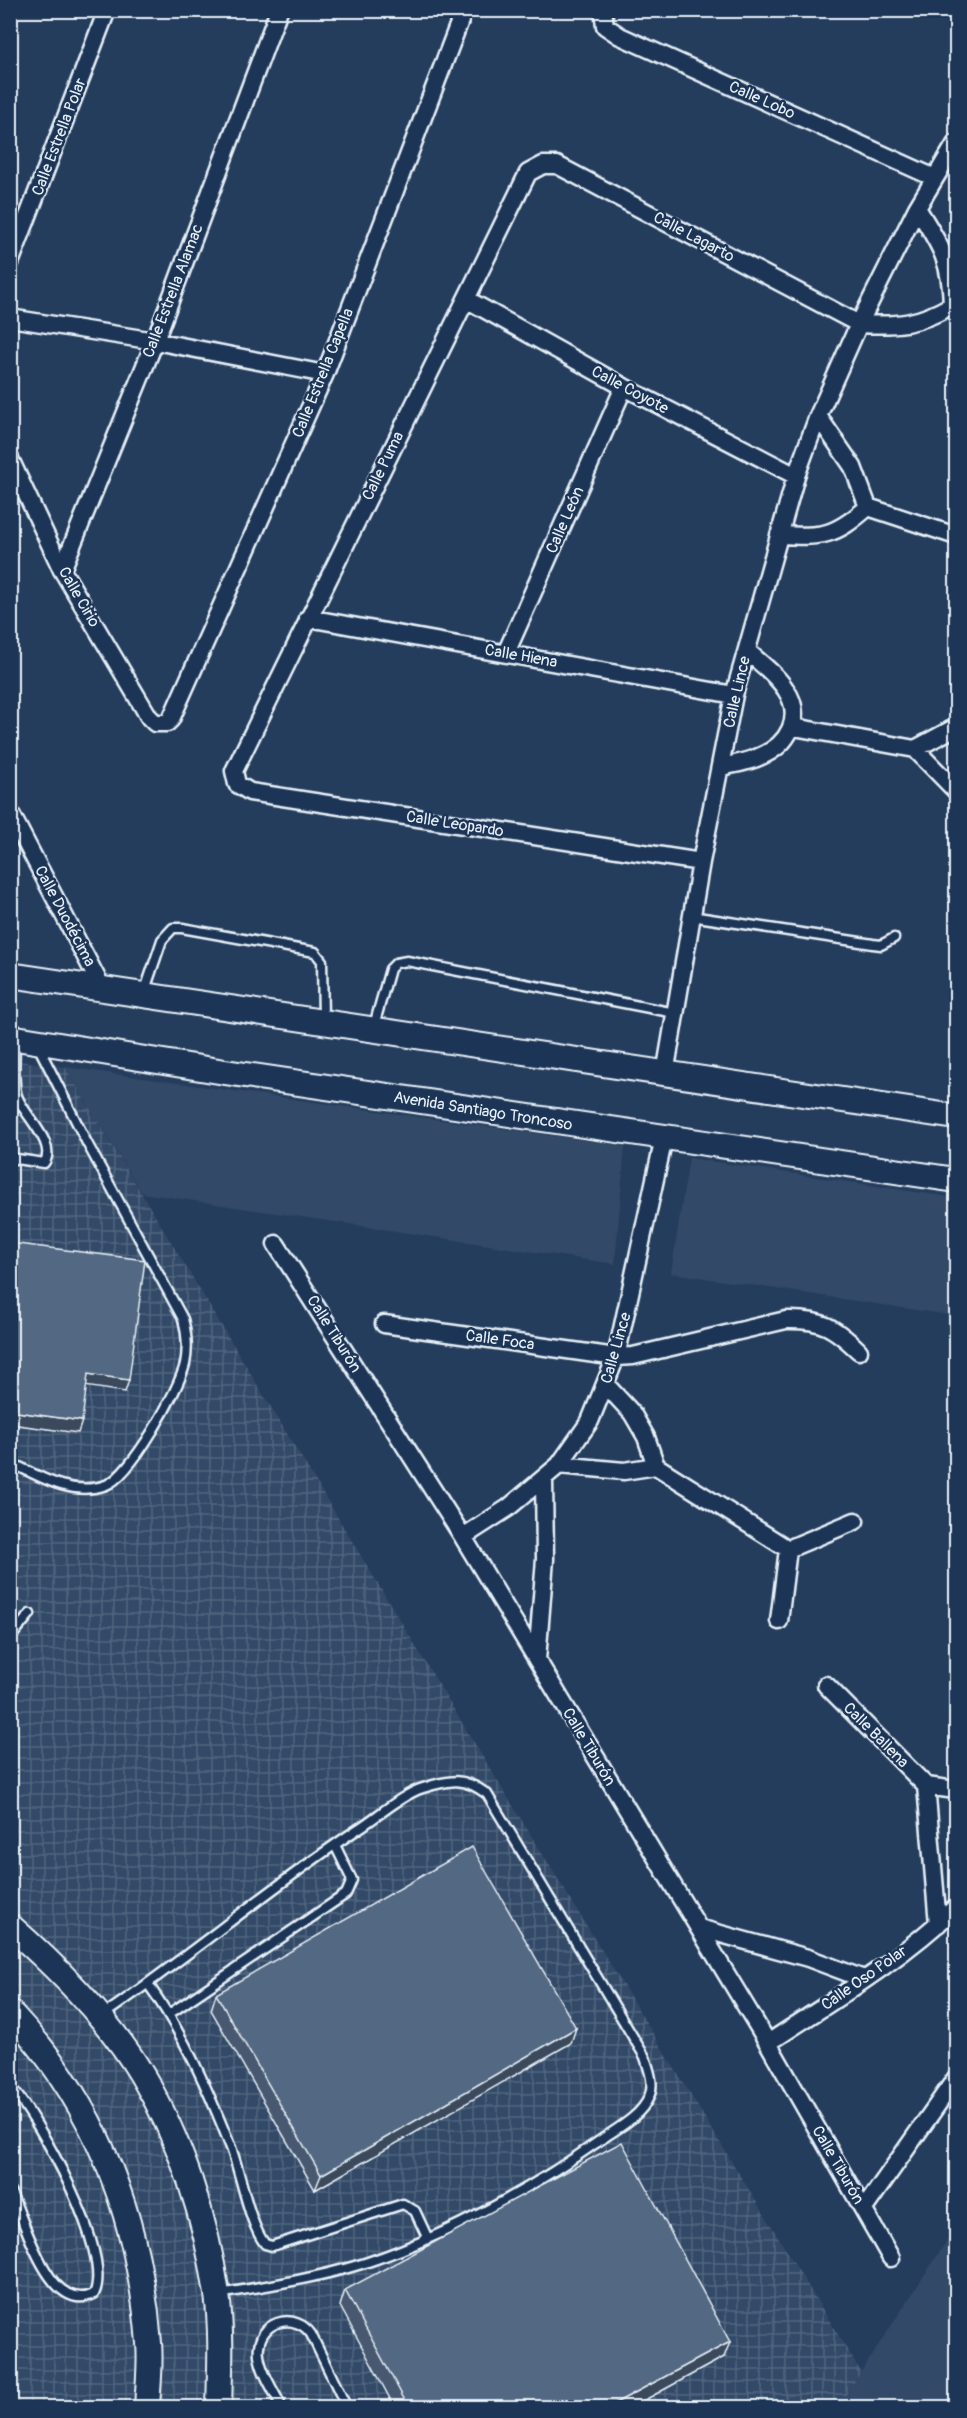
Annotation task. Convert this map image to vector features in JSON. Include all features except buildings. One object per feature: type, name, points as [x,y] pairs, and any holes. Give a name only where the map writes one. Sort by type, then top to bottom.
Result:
[{"type":"main road","points":[[10,975],[957,1117]]},
{"type":"main road","name":"Avenida Santiago Troncoso","points":[[20,1038],[225,1072],[957,1180]]},
{"type":"main road","points":[[10,1926],[100,2016],[142,2075],[170,2131],[194,2194],[217,2295],[220,2354],[219,2408]]},
{"type":"main road","points":[[10,2012],[28,2030],[69,2087],[97,2135],[122,2201],[140,2278],[149,2345],[147,2408]]},
{"type":"street","name":"Calle Estrella Polar","points":[[10,263],[107,10]]},
{"type":"street","name":"Calle Estrella Alamac","points":[[62,570],[155,341],[279,10]]},
{"type":"street","name":"Calle Estrella Capella","points":[[162,725],[171,719],[325,374],[464,10]]},
{"type":"street","name":"Calle Lobo","points":[[603,10],[605,26],[620,36],[935,178]]},
{"type":"street","name":"Calle Lince","points":[[665,1074],[691,916],[734,695],[796,476],[818,416],[859,324],[916,208],[957,143]]},
{"type":"street","name":"Calle Lagarto","points":[[528,173],[543,165],[557,165],[859,324]]},
{"type":"street","name":"Calle Puma","points":[[238,759],[528,173]]},
{"type":"street","points":[[859,324],[900,326],[931,318],[954,306],[952,276],[944,252],[916,208]]},
{"type":"street","name":"Calle Coyote","points":[[466,299],[624,387],[796,476]]},
{"type":"street","points":[[10,318],[155,341],[325,374]]},
{"type":"street","name":"Calle León","points":[[506,653],[624,387]]},
{"type":"street","points":[[818,416],[853,467],[868,507]]},
{"type":"street","name":"Calle Cirio","points":[[10,459],[62,570],[149,717],[162,725]]},
{"type":"street","points":[[779,535],[821,536],[847,525],[868,507]]},
{"type":"street","points":[[868,507],[957,536]]},
{"type":"street","name":"Calle Hiena","points":[[308,618],[734,695]]},
{"type":"street","points":[[721,767],[760,757],[779,746],[794,727],[793,709],[787,691],[774,675],[747,651]]},
{"type":"street","points":[[794,727],[915,750],[957,791]]},
{"type":"street","points":[[915,750],[957,727]]},
{"type":"street","name":"Calle Leopardo","points":[[238,759],[234,771],[237,784],[250,792],[701,862]]},
{"type":"street","name":"Calle Duodécima","points":[[10,812],[102,988]]},
{"type":"street","name":"Calle Lince","points":[[463,1537],[508,1508],[559,1465],[590,1421],[616,1357],[664,1138]]},
{"type":"street","name":"Calle Tiburón","points":[[276,1244],[463,1537],[768,2043],[891,2258]]},
{"type":"street","name":"Calle Foca","points":[[384,1324],[616,1357],[633,1356],[786,1320],[812,1319],[838,1331],[859,1351]]},
{"type":"street","points":[[606,1385],[632,1413],[646,1437],[656,1466],[788,1549]]},
{"type":"street","points":[[559,1465],[624,1471],[656,1466]]},
{"type":"street","points":[[537,1660],[545,1558],[544,1478]]},
{"type":"street","points":[[788,1549],[855,1521]]},
{"type":"street","points":[[779,1621],[788,1549]]},
{"type":"street","name":"Calle Ballena","points":[[826,1685],[926,1786]]},
{"type":"street","points":[[938,1924],[926,1786],[957,1790]]},
{"type":"street","name":"Calle Oso Polar","points":[[768,2043],[864,1979],[938,1924],[957,1906]]},
{"type":"street","points":[[699,1928],[808,1958],[864,1979]]},
{"type":"street","points":[[864,2209],[957,2078]]},
{"type":"lane","points":[[691,916],[881,945],[894,938]]},
{"type":"lane","points":[[144,994],[162,940],[173,928],[182,928],[315,952],[322,961],[323,1021]]},
{"type":"lane","points":[[373,1029],[390,969],[396,963],[407,961],[675,1013]]},
{"type":"lane","points":[[10,1158],[44,1163],[48,1154],[44,1139],[13,1095],[20,1038]]},
{"type":"lane","points":[[10,1462],[55,1483],[80,1489],[107,1484],[124,1472],[169,1403],[185,1365],[187,1349],[187,1333],[183,1319],[87,1143],[20,1038]]},
{"type":"lane","points":[[10,1638],[30,1614]]},
{"type":"lane","points":[[100,2016],[148,1984],[335,1845],[421,1788],[445,1782],[470,1782],[487,1794],[645,2057],[652,2078],[649,2097],[634,2116],[549,2176],[479,2215],[428,2239],[364,2263],[280,2284],[217,2295]]},
{"type":"lane","points":[[169,2014],[346,1894],[352,1880],[335,1845]]},
{"type":"lane","points":[[148,1984],[169,2014],[231,2149],[265,2244],[272,2246],[396,2204],[409,2206],[415,2211],[428,2239]]},
{"type":"lane","points":[[10,2086],[47,2139],[72,2189],[87,2231],[98,2278],[94,2294],[87,2298],[75,2297],[63,2292],[52,2280],[42,2266],[10,2191]]},
{"type":"lane","points":[[282,2408],[260,2361],[258,2347],[262,2334],[277,2322],[292,2320],[304,2324],[311,2334],[347,2408]]},
{"type":"shaded area","points":[[11,1060],[65,1067],[470,1736],[861,2372],[837,2408],[11,2408]]},
{"type":"shaded area","points":[[65,1067],[625,1146],[615,1264],[142,1193]]},
{"type":"shaded area","points":[[689,1158],[956,1198],[956,1316],[671,1273]]},
{"type":"shaded area","points":[[956,2227],[956,2407],[837,2407],[861,2372]]}]
